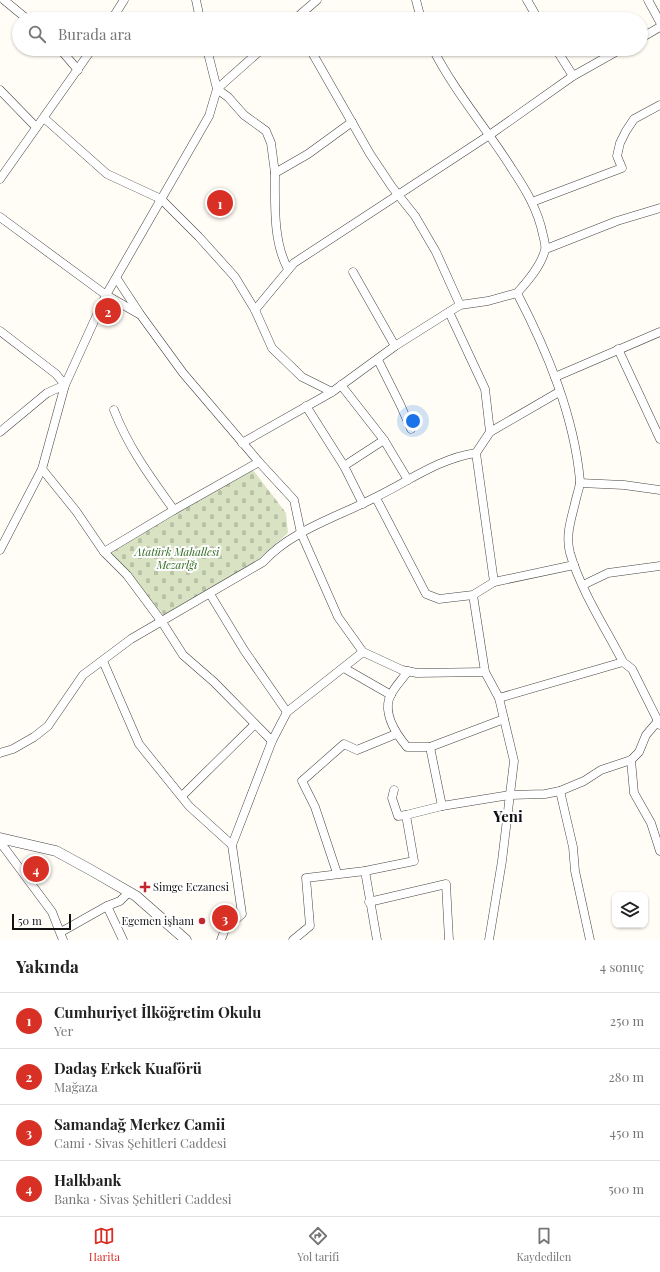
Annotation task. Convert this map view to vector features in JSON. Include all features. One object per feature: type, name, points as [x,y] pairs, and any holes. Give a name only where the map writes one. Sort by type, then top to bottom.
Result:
[{"type":"street","points":[[4,0],[19,12]]},
{"type":"street","points":[[116,12],[124,0]]},
{"type":"street","points":[[196,0],[199,12]]},
{"type":"street","points":[[303,12],[317,0]]},
{"type":"street","points":[[416,0],[419,12]]},
{"type":"street","points":[[527,0],[534,12]]},
{"type":"street","points":[[648,0],[660,22]]},
{"type":"street","points":[[648,34],[660,27]]},
{"type":"street","points":[[66,56],[78,70]]},
{"type":"street","points":[[0,179],[87,56]]},
{"type":"street","points":[[209,56],[217,90],[228,97],[244,116],[266,131],[271,143],[275,173],[275,210],[281,257],[288,269]]},
{"type":"street","points":[[0,550],[42,469],[65,385],[106,295],[117,279],[209,116],[217,90],[254,56]]},
{"type":"street","points":[[314,56],[370,154],[398,195],[415,216],[436,252],[460,305]]},
{"type":"street","points":[[242,443],[332,392],[378,360],[395,346],[460,305],[488,301],[517,293],[531,278],[546,249],[541,225],[532,202],[491,134],[460,92],[437,56]]},
{"type":"street","points":[[560,56],[573,76]]},
{"type":"street","points":[[255,310],[294,262],[491,134],[573,76],[609,56]]},
{"type":"street","points":[[0,90],[36,127]]},
{"type":"street","points":[[532,202],[622,168],[617,156],[620,143],[626,131],[634,119],[660,105]]},
{"type":"street","points":[[44,118],[107,174],[161,199],[199,237],[234,277],[255,310],[272,348],[302,377],[332,392]]},
{"type":"street","points":[[275,173],[308,154],[352,122]]},
{"type":"street","points":[[546,249],[617,221],[660,208]]},
{"type":"street","points":[[0,217],[106,295],[140,314]]},
{"type":"street","points":[[353,272],[395,346]]},
{"type":"street","points":[[117,279],[140,314],[183,373],[242,443],[294,500],[300,533],[338,617],[363,652],[402,670],[408,671],[485,672]]},
{"type":"street","points":[[394,790],[392,798],[398,816],[442,806],[510,795],[545,794],[560,791],[584,782],[601,770],[631,760],[639,752],[646,735],[659,723],[632,669],[623,662],[574,565],[570,551],[568,534],[580,483],[575,444],[555,377],[539,336],[517,293]]},
{"type":"street","points":[[449,312],[484,389],[490,432]]},
{"type":"street","points":[[0,331],[56,374],[65,385]]},
{"type":"street","points":[[555,377],[660,332]]},
{"type":"street","points":[[618,349],[660,439]]},
{"type":"street","points":[[378,360],[411,429]]},
{"type":"street","points":[[0,432],[47,393],[65,385]]},
{"type":"street","points":[[341,385],[384,440],[408,480]]},
{"type":"street","points":[[494,582],[476,453],[490,432],[559,392]]},
{"type":"street","points":[[306,406],[344,466],[363,504]]},
{"type":"street","points":[[114,410],[122,430],[133,450],[174,510]]},
{"type":"street","points":[[344,466],[384,440]]},
{"type":"street","points":[[0,753],[13,749],[34,737],[48,726],[82,675],[131,640],[263,562],[273,551],[300,533],[376,498],[439,464],[461,455],[476,453]]},
{"type":"street","points":[[104,552],[259,462]]},
{"type":"street","points":[[42,469],[76,511],[104,552],[127,575],[162,622],[183,655],[214,682],[272,742]]},
{"type":"street","points":[[580,483],[624,485],[660,490]]},
{"type":"street","points":[[376,498],[426,594],[440,598],[473,595],[494,582],[574,565]]},
{"type":"street","points":[[583,585],[608,573],[660,566]]},
{"type":"street","points":[[210,594],[244,650],[287,712]]},
{"type":"street","points":[[473,595],[485,672],[499,698],[514,761],[489,940]]},
{"type":"street","points":[[221,940],[226,929],[242,914],[232,845],[272,742],[287,712],[363,652]]},
{"type":"street","points":[[103,661],[139,744],[189,806],[201,819],[232,845]]},
{"type":"street","points":[[499,698],[623,662]]},
{"type":"street","points":[[344,668],[391,695]]},
{"type":"street","points":[[408,671],[389,700],[389,713],[396,734],[407,747],[430,748],[504,719]]},
{"type":"street","points":[[182,796],[255,724]]},
{"type":"street","points":[[337,873],[315,807],[302,781],[344,744],[357,750],[396,734]]},
{"type":"street","points":[[430,748],[442,806]]},
{"type":"street","points":[[631,760],[634,793],[651,823],[660,850]]},
{"type":"street","points":[[560,791],[573,847],[575,871],[590,940]]},
{"type":"street","points":[[294,940],[310,926],[306,878],[337,873],[365,871],[414,861],[406,815]]},
{"type":"street","points":[[0,838],[56,851],[136,896],[186,940]]},
{"type":"street","points":[[0,842],[38,891],[52,912],[62,936],[107,906],[120,901],[129,892]]},
{"type":"street","points":[[365,871],[369,902],[376,924],[377,940]]},
{"type":"street","points":[[369,902],[446,884],[449,940]]},
{"type":"street","points":[[107,906],[124,940]]},
{"type":"green space","name":"Atatürk Mahallesi Mezarlğı","points":[[253,470],[286,513],[288,533],[249,568],[166,618],[106,546],[163,513]]},
{"type":"place","name":"Cumhuriyet İlköğretim Okulu","points":[[220,203]]},
{"type":"place","name":"Dadaş Erkek Kuaförü","points":[[108,311]]},
{"type":"place","name":"Halkbank","points":[[36,869]]},
{"type":"place","name":"Simge Eczanesi","points":[[145,887]]},
{"type":"place","name":"Samandağ Merkez Camii","points":[[225,918]]},
{"type":"place","name":"Egemen işhanı","points":[[202,921]]},
{"type":"district","name":"Yeni","points":[[508,817]]}]
